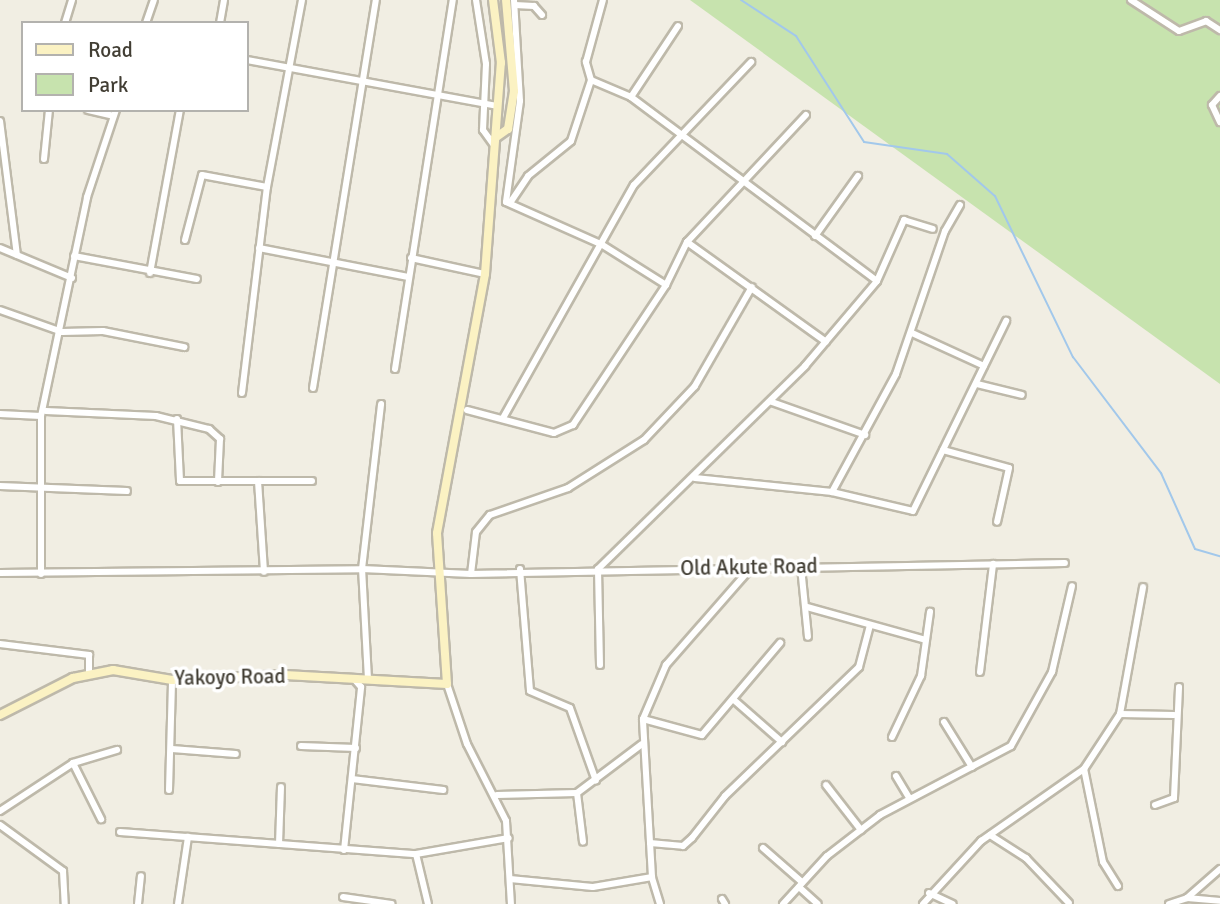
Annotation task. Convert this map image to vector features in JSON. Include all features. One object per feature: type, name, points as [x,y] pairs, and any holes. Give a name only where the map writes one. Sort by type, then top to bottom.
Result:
[{"type":"main road","points":[[447,684],[435,569],[485,274],[497,106],[498,41],[493,0]]},
{"type":"main road","points":[[495,142],[508,129],[514,91],[512,40],[506,0]]},
{"type":"main road","points":[[0,715],[89,672]]},
{"type":"main road","name":"Yakoyo Road","points":[[89,672],[172,680],[354,679],[447,684]]},
{"type":"street","points":[[66,21],[72,0]]},
{"type":"street","points":[[147,21],[154,0]]},
{"type":"street","points":[[220,21],[224,0]]},
{"type":"street","points":[[242,393],[267,187],[302,0]]},
{"type":"street","points":[[313,388],[365,81],[376,0]]},
{"type":"street","points":[[395,369],[453,0]]},
{"type":"street","points":[[476,0],[486,104],[483,130],[495,142]]},
{"type":"street","points":[[510,204],[528,176],[571,141],[591,80],[586,62],[603,0]]},
{"type":"street","points":[[1131,0],[1179,30],[1206,21],[1220,30]]},
{"type":"street","points":[[510,204],[520,84],[515,3],[534,6],[542,15]]},
{"type":"street","points":[[631,97],[678,26]]},
{"type":"street","points":[[248,60],[497,106]]},
{"type":"street","points":[[503,418],[634,185],[678,135],[751,62]]},
{"type":"street","points":[[591,80],[631,97],[678,135],[877,281]]},
{"type":"street","points":[[1220,96],[1212,105],[1220,122]]},
{"type":"street","points":[[44,159],[49,112]]},
{"type":"street","points":[[150,273],[180,112]]},
{"type":"street","points":[[41,574],[37,486],[43,413],[62,332],[74,256],[115,113]]},
{"type":"street","points":[[467,410],[554,433],[573,425],[666,285],[687,242],[741,180],[806,115]]},
{"type":"street","points":[[0,121],[1,157],[17,255]]},
{"type":"street","points":[[184,240],[202,175],[267,187]]},
{"type":"street","points":[[815,236],[858,176]]},
{"type":"street","points":[[510,204],[601,244],[666,285]]},
{"type":"street","points":[[832,492],[864,435],[912,333],[945,230],[960,205]]},
{"type":"street","points":[[600,664],[598,569],[772,402],[826,342],[877,281],[904,220],[933,229]]},
{"type":"street","points":[[687,242],[826,342]]},
{"type":"street","points":[[259,247],[334,259],[408,276]]},
{"type":"street","points":[[0,248],[72,278]]},
{"type":"street","points":[[74,256],[150,273],[197,279]]},
{"type":"street","points":[[411,258],[485,274]]},
{"type":"street","points":[[471,574],[476,532],[490,515],[568,488],[644,440],[695,386],[752,287]]},
{"type":"street","points":[[0,310],[62,332],[103,331],[184,347]]},
{"type":"street","points":[[695,478],[832,492],[913,511],[978,384],[1006,321]]},
{"type":"street","points":[[912,333],[984,366]]},
{"type":"street","points":[[978,384],[1022,395]]},
{"type":"street","points":[[772,402],[864,435]]},
{"type":"street","points":[[368,680],[362,569],[381,404]]},
{"type":"street","points":[[0,414],[43,413],[177,419],[220,439],[218,482]]},
{"type":"street","points":[[177,419],[178,479],[218,482],[312,481]]},
{"type":"street","points":[[943,450],[1009,468],[996,522]]},
{"type":"street","points":[[258,481],[264,572]]},
{"type":"street","points":[[0,486],[127,491]]},
{"type":"street","name":"Old Akute Road","points":[[0,573],[435,569],[471,574],[520,569],[1065,562]]},
{"type":"street","points":[[980,672],[993,564]]},
{"type":"street","points":[[801,567],[808,637]]},
{"type":"street","points":[[660,904],[652,877],[649,765],[642,744],[643,719],[666,665],[751,568]]},
{"type":"street","points":[[520,569],[530,691],[570,708],[596,781]]},
{"type":"street","points":[[783,904],[800,884],[860,830],[909,799],[1011,746],[1046,686],[1072,586]]},
{"type":"street","points":[[923,904],[929,893],[990,835],[1084,769],[1120,714],[1143,587]]},
{"type":"street","points":[[807,607],[926,640]]},
{"type":"street","points":[[892,737],[921,676],[930,612]]},
{"type":"street","points":[[650,843],[683,846],[782,742],[859,667],[870,625]]},
{"type":"street","points":[[643,719],[702,735],[780,643]]},
{"type":"street","points":[[0,644],[89,655],[89,672]]},
{"type":"street","points":[[344,850],[361,687],[354,679]]},
{"type":"street","points":[[169,790],[172,680]]},
{"type":"street","points":[[447,684],[476,766],[497,795],[509,838],[511,904]]},
{"type":"street","points":[[1155,805],[1173,801],[1174,715],[1178,687]]},
{"type":"street","points":[[734,700],[782,742]]},
{"type":"street","points":[[1120,714],[1174,715]]},
{"type":"street","points":[[944,722],[972,767]]},
{"type":"street","points":[[497,795],[577,793],[642,744]]},
{"type":"street","points":[[301,746],[356,748]]},
{"type":"street","points":[[172,749],[236,754]]},
{"type":"street","points":[[0,811],[73,763],[117,750]]},
{"type":"street","points":[[73,763],[101,819]]},
{"type":"street","points":[[1084,769],[1103,862],[1118,886]]},
{"type":"street","points":[[896,776],[909,799]]},
{"type":"street","points":[[352,779],[443,790]]},
{"type":"street","points":[[826,785],[860,830]]},
{"type":"street","points":[[279,844],[281,787]]},
{"type":"street","points":[[577,793],[583,842]]},
{"type":"street","points":[[0,825],[63,871],[65,904]]},
{"type":"street","points":[[120,832],[416,854],[509,838]]},
{"type":"street","points":[[990,835],[1026,858],[1069,904]]},
{"type":"street","points":[[177,904],[188,837]]},
{"type":"street","points":[[763,848],[818,904]]},
{"type":"street","points":[[416,854],[428,904]]},
{"type":"street","points":[[1169,904],[1187,898],[1220,869]]},
{"type":"street","points":[[138,904],[141,876]]},
{"type":"street","points":[[510,879],[593,887],[652,877]]},
{"type":"street","points":[[929,893],[953,904]]},
{"type":"street","points":[[343,897],[392,904]]},
{"type":"street","points":[[1187,898],[1220,901]]},
{"type":"green space","points":[[690,0],[1220,0],[1220,384]]},
{"type":"waterway","points":[[741,0],[796,36],[864,142],[947,154],[995,196],[1073,357],[1161,473],[1195,549],[1220,556]]}]
